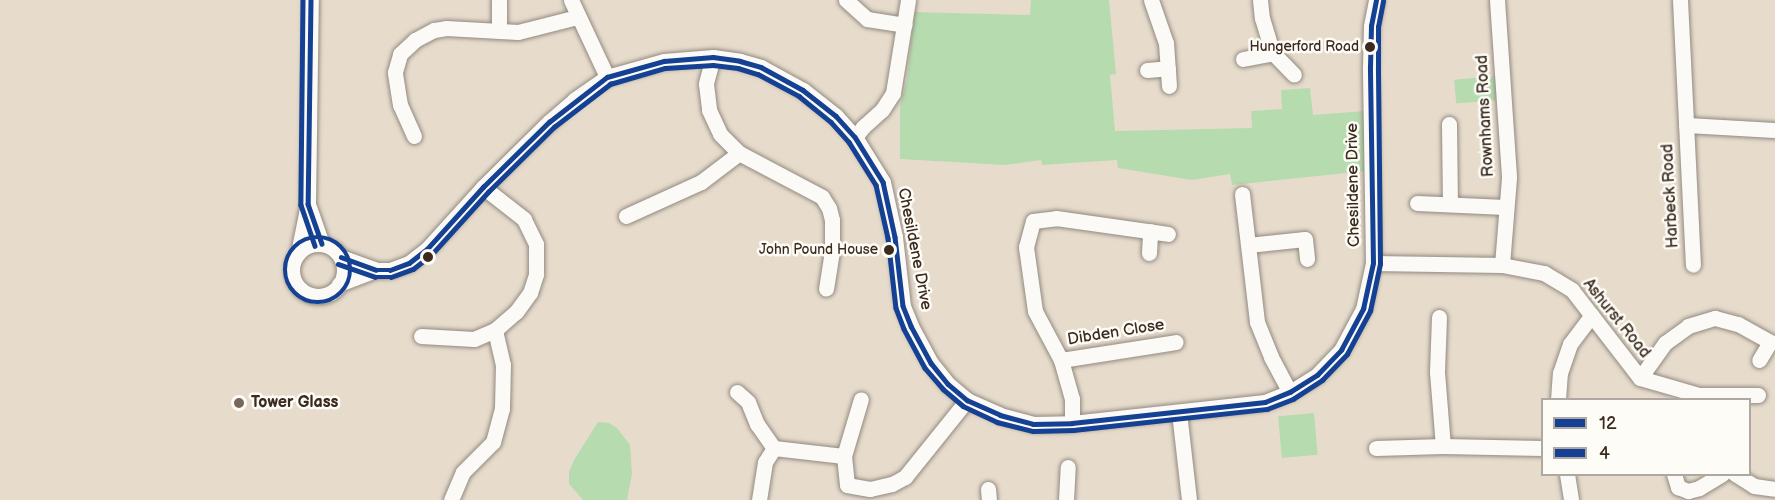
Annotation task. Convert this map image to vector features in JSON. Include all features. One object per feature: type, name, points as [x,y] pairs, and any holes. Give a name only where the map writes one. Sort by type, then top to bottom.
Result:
[{"type":"street","points":[[298,253],[313,244],[322,244],[333,249],[341,258],[344,271],[334,290],[321,296],[307,293],[300,289],[292,274],[308,204],[311,0]]},
{"type":"street","points":[[498,29],[499,0]]},
{"type":"street","points":[[572,0],[577,17],[607,77]]},
{"type":"street","points":[[846,0],[867,19],[906,25]]},
{"type":"street","points":[[855,137],[862,127],[882,110],[893,93],[906,25],[908,0]]},
{"type":"street","points":[[1151,0],[1166,43],[1169,86]]},
{"type":"street","points":[[1260,0],[1262,18],[1273,53],[1294,75]]},
{"type":"street","name":"Chesildene Drive","points":[[339,284],[376,270],[390,270],[427,249],[483,188],[574,100],[607,77],[664,61],[713,57],[750,64],[783,77],[836,116],[855,137],[883,182],[895,237],[903,306],[915,336],[931,363],[948,384],[967,400],[1000,416],[1033,424],[1072,423],[1265,402],[1290,392],[1317,375],[1341,350],[1363,309],[1373,263],[1370,67],[1371,26],[1376,0]]},
{"type":"street","name":"Rownhams Road","points":[[1497,0],[1509,178],[1502,265]]},
{"type":"street","name":"Harbeck Road","points":[[1680,0],[1693,265]]},
{"type":"street","points":[[414,136],[400,105],[395,72],[400,54],[415,40],[434,30],[498,29],[518,32],[577,17]]},
{"type":"street","points":[[1243,59],[1273,53]]},
{"type":"street","points":[[713,57],[706,84],[709,110],[720,134],[739,153],[822,197],[832,220],[832,251],[826,289]]},
{"type":"street","points":[[1147,70],[1168,68]]},
{"type":"street","points":[[1449,124],[1450,203]]},
{"type":"street","name":"Harbeck Road","points":[[1686,125],[1775,130]]},
{"type":"street","points":[[626,216],[701,182],[739,153]]},
{"type":"street","points":[[422,336],[474,339],[495,330],[516,312],[530,293],[536,274],[536,244],[524,219],[483,188]]},
{"type":"street","points":[[1242,194],[1257,322],[1271,357],[1290,392]]},
{"type":"street","points":[[1417,203],[1505,207]]},
{"type":"street","points":[[308,204],[322,244]]},
{"type":"street","points":[[1072,423],[1072,399],[1061,360],[1035,311],[1026,246],[1033,221],[1056,218],[1168,234]]},
{"type":"street","points":[[1149,253],[1150,231]]},
{"type":"street","points":[[1248,245],[1305,239],[1307,259]]},
{"type":"street","points":[[341,258],[376,270]]},
{"type":"street","name":"Ashurst Road","points":[[1373,263],[1502,265],[1544,273],[1572,290],[1640,378],[1699,395],[1725,397],[1758,395]]},
{"type":"street","points":[[1558,398],[1560,373],[1570,344],[1592,315]]},
{"type":"street","points":[[1439,317],[1437,372],[1443,446]]},
{"type":"street","points":[[1640,378],[1665,343],[1688,326],[1715,318],[1738,324],[1770,342],[1759,360]]},
{"type":"street","points":[[450,500],[463,472],[493,442],[502,408],[503,365],[495,330]]},
{"type":"street","name":"Dibden Close","points":[[1061,360],[1176,342]]},
{"type":"street","points":[[737,392],[748,402],[757,424],[774,448],[844,456]]},
{"type":"street","points":[[861,399],[844,456],[846,492],[892,484],[905,477],[967,400]]},
{"type":"street","points":[[1179,412],[1189,500]]},
{"type":"street","points":[[1376,448],[1443,446],[1541,448]]},
{"type":"street","points":[[759,500],[765,462],[774,448]]},
{"type":"street","points":[[1066,500],[1068,467]]},
{"type":"street","points":[[1567,476],[1571,500]]},
{"type":"street","points":[[1675,476],[1678,487],[1688,491],[1699,488],[1719,476]]},
{"type":"street","points":[[1738,476],[1754,486],[1775,489]]},
{"type":"green space","points":[[1031,0],[1109,0],[1116,74],[1110,75],[1115,131],[1252,128],[1251,111],[1282,109],[1281,90],[1310,88],[1313,115],[1364,111],[1365,171],[1232,185],[1230,174],[1192,180],[1118,168],[1117,160],[1042,165],[1041,160],[1005,165],[900,159],[900,106],[907,79],[914,12],[1030,15]]},
{"type":"green space","points":[[1496,76],[1498,100],[1456,104],[1454,80]]},
{"type":"green space","points":[[1314,413],[1318,455],[1282,458],[1278,416]]},
{"type":"green space","points":[[598,422],[609,423],[617,428],[630,445],[632,474],[627,500],[583,500],[569,484],[569,472],[574,460]]},
{"type":"transit line","name":"4","points":[[303,0],[301,205],[315,246]]},
{"type":"transit line","name":"12","points":[[311,0],[308,204],[322,244]]},
{"type":"transit line","name":"12","points":[[341,257],[376,270],[390,270],[409,263],[427,249],[483,187],[549,122],[607,77],[664,61],[713,57],[740,61],[761,67],[803,90],[836,116],[855,137],[883,182],[895,237],[903,306],[911,326],[931,363],[948,384],[967,400],[1000,415],[1033,424],[1072,423],[1265,402],[1290,392],[1317,375],[1341,350],[1363,309],[1373,263],[1370,67],[1371,26],[1376,0]]},
{"type":"transit line","name":"4","points":[[338,264],[375,277],[391,277],[413,269],[432,254],[488,192],[554,127],[610,84],[665,68],[713,65],[738,68],[758,74],[799,96],[831,122],[849,142],[876,185],[888,238],[896,308],[904,329],[925,368],[943,389],[963,406],[997,422],[1033,431],[1073,430],[1267,409],[1293,399],[1322,380],[1347,354],[1370,311],[1380,264],[1378,27],[1383,1]]},
{"type":"transit line","name":"4","points":[[324,237],[342,246],[349,257],[351,270],[349,283],[342,294],[331,301],[312,303],[294,294],[287,283],[285,264],[294,246],[305,239],[324,237]]},
{"type":"place","name":"Hungerford Road","points":[[1370,47]]},
{"type":"place","name":"John Pound House","points":[[889,250]]},
{"type":"place","name":"Tower Glass","points":[[239,403]]}]
